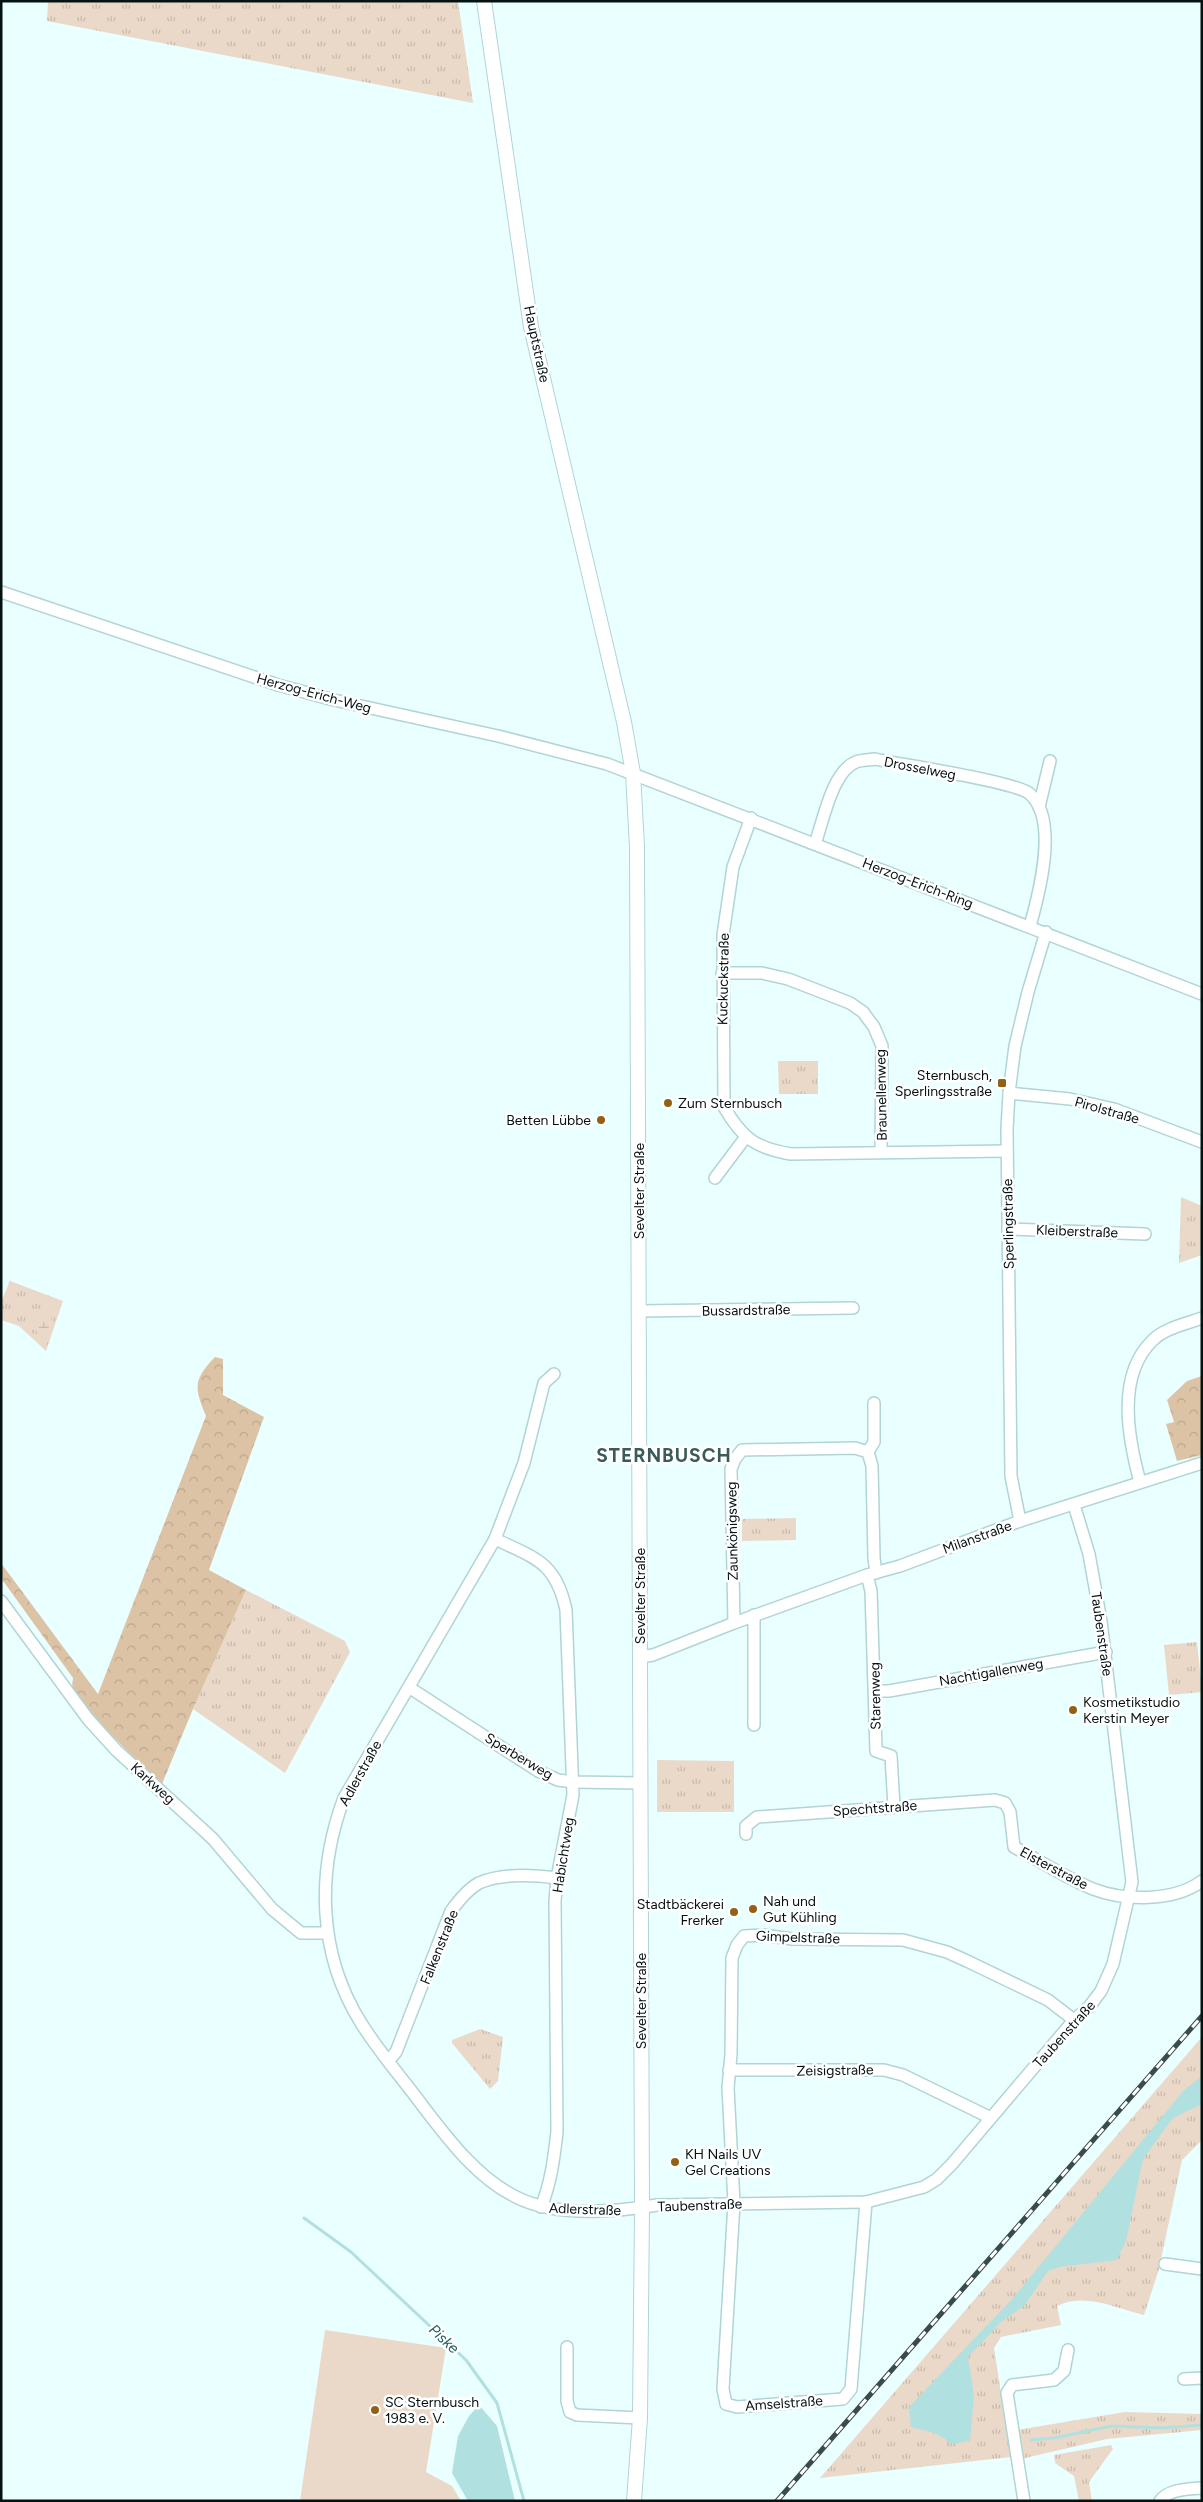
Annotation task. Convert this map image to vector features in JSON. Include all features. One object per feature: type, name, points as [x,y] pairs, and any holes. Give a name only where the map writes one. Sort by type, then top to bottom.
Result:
[{"type":"street","name":"Hauptstraße","points":[[484,1],[531,327],[616,682],[633,774]]},
{"type":"street","name":"Herzog-Erich-Weg","points":[[1,592],[278,685],[334,700],[498,736],[607,764],[633,774]]},
{"type":"street","name":"Drosselweg","points":[[815,844],[833,789],[842,773],[855,762],[875,760],[1006,784],[1030,794],[1039,807]]},
{"type":"street","points":[[1030,926],[1041,884],[1045,858],[1045,831],[1039,807],[1050,761]]},
{"type":"street","name":"Herzog-Erich-Ring","points":[[633,774],[1046,932],[1202,994]]},
{"type":"street","name":"Sevelter Straße","points":[[633,774],[637,847],[642,2208],[640,2418],[634,2501]]},
{"type":"street","name":"Kuckuckstraße","points":[[751,818],[733,867],[723,935],[724,1107],[735,1126],[745,1138],[767,1150],[791,1154],[1007,1151]]},
{"type":"street","name":"Sperlingstraße","points":[[1020,1521],[1011,1476],[1007,1151],[1009,1092],[1015,1046],[1028,992],[1046,932]]},
{"type":"street","name":"Braunellenweg","points":[[722,973],[762,973],[788,979],[850,1003],[863,1012],[874,1027],[882,1046],[881,1152]]},
{"type":"street","name":"Pirolstraße","points":[[1009,1092],[1070,1099],[1114,1109],[1202,1142]]},
{"type":"street","points":[[715,1178],[745,1138]]},
{"type":"street","name":"Kleiberstraße","points":[[1008,1229],[1145,1234]]},
{"type":"street","name":"Bussardstraße","points":[[639,1311],[853,1308]]},
{"type":"street","points":[[1140,1482],[1133,1455],[1129,1421],[1130,1380],[1139,1357],[1154,1339],[1202,1318]]},
{"type":"street","name":"Adlerstraße","points":[[554,1374],[544,1383],[524,1463],[495,1539],[410,1688],[355,1777],[336,1818],[326,1862],[324,1903],[327,1933],[345,1990],[361,2023],[438,2126],[477,2169],[515,2197],[541,2207],[625,2211],[642,2208]]},
{"type":"street","points":[[872,1574],[874,1558],[872,1466],[868,1452],[874,1442],[874,1403]]},
{"type":"street","name":"Zaunkönigsweg","points":[[734,1622],[731,1469],[735,1458],[742,1450],[856,1448],[868,1452]]},
{"type":"street","name":"Milanstraße","points":[[640,1657],[653,1655],[734,1622],[900,1566],[1020,1521],[1202,1463]]},
{"type":"street","name":"Taubenstraße","points":[[642,2208],[657,2205],[866,2202],[924,2187],[938,2179],[1101,1991],[1118,1947],[1132,1882],[1106,1652],[1089,1554],[1074,1505]]},
{"type":"street","name":"Habichtweg","points":[[495,1539],[541,1562],[553,1573],[562,1589],[566,1610],[573,1795],[557,1878],[557,2132],[551,2175],[541,2207]]},
{"type":"street","name":"Starenweg","points":[[872,1574],[876,1751],[891,1756],[894,1807]]},
{"type":"street","name":"Karkweg","points":[[1,1602],[88,1719],[116,1750],[207,1832],[272,1909],[301,1933],[327,1933]]},
{"type":"street","points":[[754,1615],[754,1725]]},
{"type":"street","name":"Nachtigallenweg","points":[[876,1691],[889,1691],[1106,1652]]},
{"type":"street","name":"Sperberweg","points":[[410,1688],[538,1771],[558,1780],[640,1783]]},
{"type":"street","name":"Spechtstraße","points":[[746,1834],[746,1826],[757,1817],[995,1800],[1006,1803],[1010,1812]]},
{"type":"street","name":"Elsterstraße","points":[[1010,1812],[1011,1839],[1014,1847],[1093,1889],[1116,1895],[1130,1896]]},
{"type":"street","name":"Falkenstraße","points":[[388,2061],[396,2052],[451,1910],[462,1896],[480,1883],[506,1877],[557,1878]]},
{"type":"street","points":[[1130,1896],[1167,1895],[1195,1886],[1202,1881]]},
{"type":"street","name":"Gimpelstraße","points":[[734,2204],[729,2070],[732,1958],[737,1944],[744,1936],[763,1935],[792,1939],[903,1940],[947,1952],[967,1961],[1048,2000],[1074,2020]]},
{"type":"street","name":"Zeisigstraße","points":[[729,2070],[884,2070],[903,2075],[992,2118]]},
{"type":"street","name":"Amselstraße","points":[[734,2204],[724,2397],[726,2404],[737,2407],[842,2399],[850,2389],[866,2202]]},
{"type":"street","points":[[1166,2264],[1202,2269]]},
{"type":"street","points":[[568,2347],[567,2400],[570,2412],[578,2415],[640,2418]]},
{"type":"street","points":[[1024,2501],[1007,2393],[1012,2385],[1054,2380],[1064,2371],[1068,2350]]},
{"type":"street","points":[[1184,2379],[1202,2378]]},
{"type":"street","points":[[1160,2501],[1163,2496],[1179,2491],[1202,2488]]},
{"type":"green space","points":[[48,1],[458,1],[473,103],[47,21]]},
{"type":"green space","points":[[778,1061],[818,1061],[818,1094],[779,1094]]},
{"type":"green space","points":[[1181,1197],[1202,1206],[1202,1255],[1179,1263]]},
{"type":"green space","points":[[10,1281],[63,1301],[46,1351],[19,1326],[1,1320],[1,1302]]},
{"type":"green space","points":[[39,1313],[47,1313],[52,1317],[53,1325],[48,1336],[38,1335],[35,1328]]},
{"type":"green space","points":[[215,1357],[223,1359],[223,1395],[264,1417],[209,1570],[246,1590],[162,1784],[103,1726],[72,1688],[73,1678],[1,1578],[1,1563],[98,1694],[206,1416],[199,1398],[198,1384],[199,1378]]},
{"type":"green space","points":[[1202,1376],[1202,1455],[1177,1461],[1166,1424],[1174,1422],[1167,1400],[1187,1381]]},
{"type":"green space","points":[[796,1518],[796,1540],[742,1541],[742,1519]]},
{"type":"green space","points":[[246,1590],[345,1641],[350,1652],[285,1773],[193,1709]]},
{"type":"green space","points":[[1197,1642],[1202,1692],[1169,1695],[1164,1645]]},
{"type":"green space","points":[[657,1760],[734,1761],[734,1812],[657,1812]]},
{"type":"green space","points":[[480,2029],[503,2037],[498,2081],[490,2089],[452,2043],[452,2040]]},
{"type":"green space","points":[[1201,2038],[1202,2140],[1182,2160],[1159,2269],[1144,2315],[1089,2301],[1067,2302],[1057,2306],[1061,2325],[1001,2337],[994,2348],[1011,2457],[820,2478]]},
{"type":"green space","name":"SC Sternbusch 1983 e. V.","points":[[325,2330],[446,2348],[426,2472],[452,2486],[461,2501],[300,2501]]},
{"type":"green space","points":[[1125,2412],[1202,2414],[1202,2430],[1107,2439],[1021,2459],[1017,2430]]},
{"type":"green space","points":[[1111,2445],[1113,2449],[1089,2482],[1092,2501],[1079,2501],[1074,2476],[1055,2463],[1054,2455]]},
{"type":"water","points":[[1202,2076],[1202,2104],[1173,2118],[1143,2159],[1126,2241],[1117,2260],[1059,2267],[1048,2271],[1024,2306],[1001,2322],[968,2357],[974,2395],[970,2441],[950,2444],[937,2434],[911,2427],[909,2407],[1013,2298],[1184,2090]]},
{"type":"water","points":[[479,2405],[497,2426],[515,2501],[468,2501],[452,2473],[458,2436],[469,2416]]},
{"type":"waterway","name":"Piske","points":[[304,2218],[351,2252],[466,2360],[497,2403],[524,2501]]},
{"type":"waterway","points":[[1031,2440],[1054,2438],[1112,2426],[1163,2428],[1202,2425]]},
{"type":"railway","points":[[777,2501],[1202,2016]]},
{"type":"place","name":"Sternbusch, Sperlingsstraße","points":[[1002,1083]]},
{"type":"place","name":"Zum Sternbusch","points":[[668,1103]]},
{"type":"place","name":"Betten Lübbe","points":[[601,1120]]},
{"type":"place","name":"Kosmetikstudio Kerstin Meyer","points":[[1073,1710]]},
{"type":"place","name":"Nah und Gut Kühling","points":[[753,1909]]},
{"type":"place","name":"Stadtbäckerei Frerker","points":[[734,1912]]},
{"type":"place","name":"KH Nails UV Gel Creations","points":[[675,2162]]},
{"type":"place","name":"SC Sternbusch 1983 e. V.","points":[[375,2410]]},
{"type":"district","name":"STERNBUSCH","points":[[664,1455]]}]
